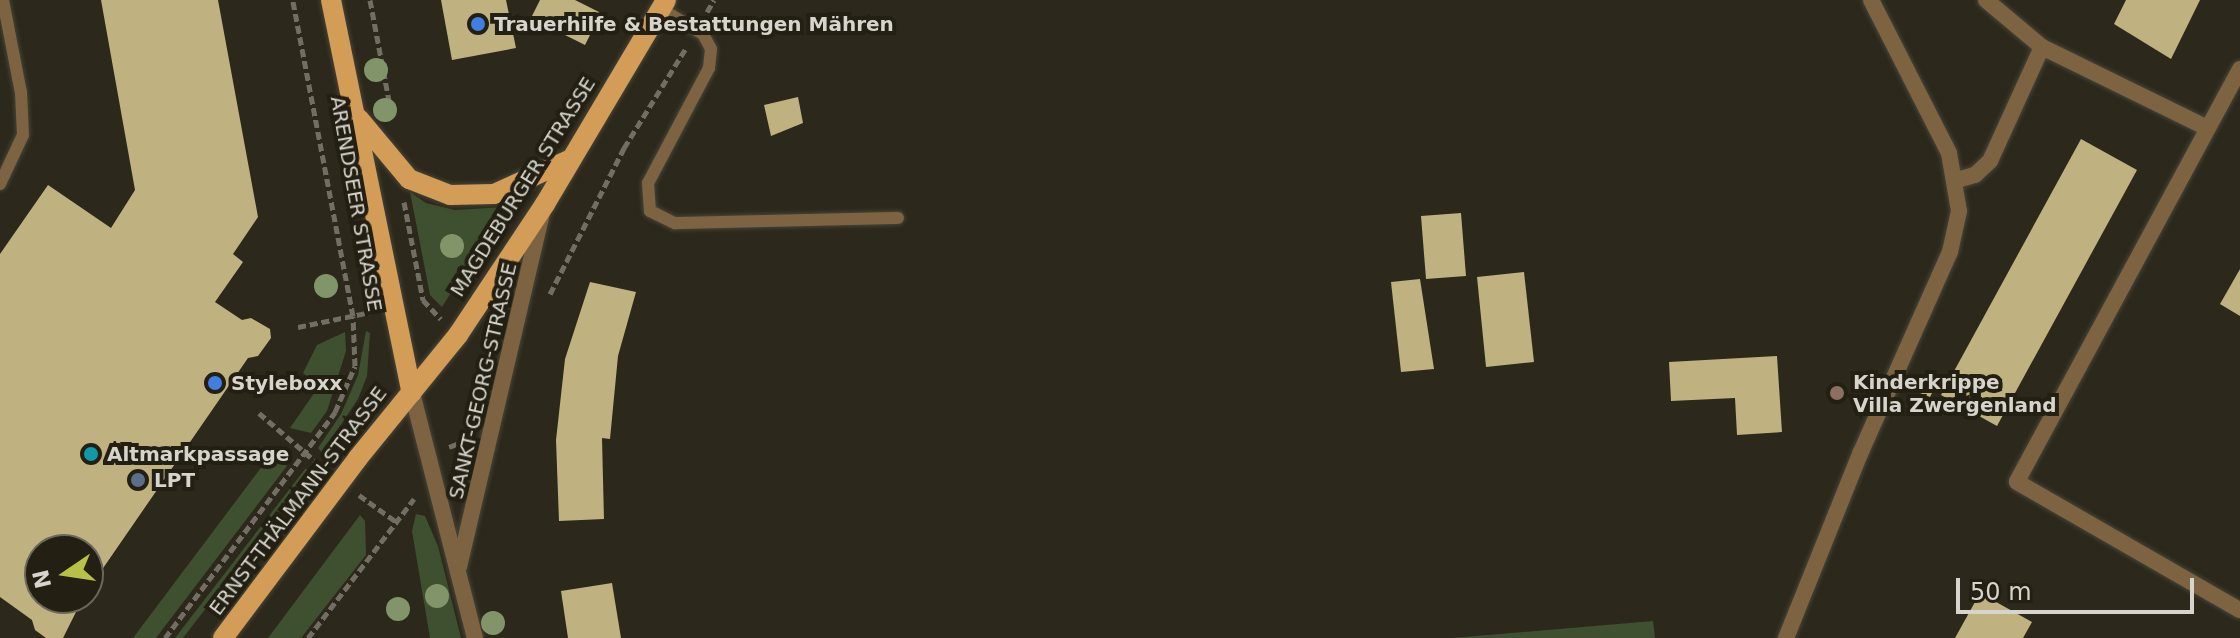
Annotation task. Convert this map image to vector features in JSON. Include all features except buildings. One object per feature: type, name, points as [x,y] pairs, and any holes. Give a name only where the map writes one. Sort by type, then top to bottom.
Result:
[{"type":"main road","name":"ARENDSEER STRASSE","points":[[331,0],[412,393]]},
{"type":"main road","name":"MAGDEBURGER STRASSE","points":[[412,393],[458,335],[545,204],[664,4]]},
{"type":"main road","points":[[352,109],[378,148],[409,179],[450,195],[494,194],[571,159]]},
{"type":"main road","name":"ERNST-THÄLMANN-STRASSE","points":[[223,638],[412,393]]},
{"type":"street","points":[[1786,638],[1950,252],[1959,211],[1957,180],[1949,153],[1871,0]]},
{"type":"street","points":[[1986,0],[2042,47],[2207,128]]},
{"type":"street","points":[[1957,180],[1975,175],[1990,161],[2042,47]]},
{"type":"street","points":[[2240,69],[2017,482],[2240,610]]},
{"type":"street","name":"SANKT-GEORG-STRASSE","points":[[459,567],[545,204]]},
{"type":"street","name":"SANKT-GEORG-STRASSE","points":[[412,393],[475,638]]},
{"type":"lane","points":[[0,184],[23,135],[21,93],[3,0]]},
{"type":"lane","points":[[664,4],[696,30],[711,49],[709,68],[648,183],[650,211],[675,223],[898,218]]},
{"type":"path","name":"ARENDSEER STRASSE","points":[[293,0],[353,316],[355,366],[335,412],[306,453]]},
{"type":"path","points":[[370,0],[394,129]]},
{"type":"path","points":[[544,305],[624,148],[714,0]]},
{"type":"path","points":[[403,196],[423,300],[432,311]]},
{"type":"path","points":[[298,327],[366,313]]},
{"type":"path","points":[[259,413],[317,462]]},
{"type":"path","name":"ERNST-THÄLMANN-STRASSE","points":[[165,638],[306,453]]},
{"type":"path","points":[[367,501],[398,523]]},
{"type":"path","points":[[308,638],[412,502]]},
{"type":"green space","points":[[410,192],[426,203],[455,210],[505,207],[442,307],[430,295]]},
{"type":"green space","points":[[366,331],[370,333],[367,376],[358,399],[322,453],[318,448],[341,414],[358,375]]},
{"type":"green space","points":[[345,332],[346,351],[327,411],[311,433],[290,428],[319,386],[303,373],[317,345]]},
{"type":"green space","points":[[275,449],[287,466],[156,638],[133,638]]},
{"type":"green space","points":[[305,469],[310,470],[237,568],[183,638],[175,638]]},
{"type":"green space","points":[[416,514],[425,516],[438,546],[461,638],[430,638],[412,531]]},
{"type":"green space","points":[[360,515],[365,521],[366,555],[301,638],[268,638]]},
{"type":"green space","points":[[1653,621],[1655,638],[1452,638]]},
{"type":"place","name":"Trauerhilfe & Bestattungen Mähren","points":[[478,24]]},
{"type":"place","name":"Styleboxx","points":[[215,383]]},
{"type":"place","name":"Kinderkrippe Villa Zwergenland","points":[[1837,393]]},
{"type":"place","name":"Altmarkpassage","points":[[91,454]]},
{"type":"place","name":"LPT","points":[[138,480]]}]
